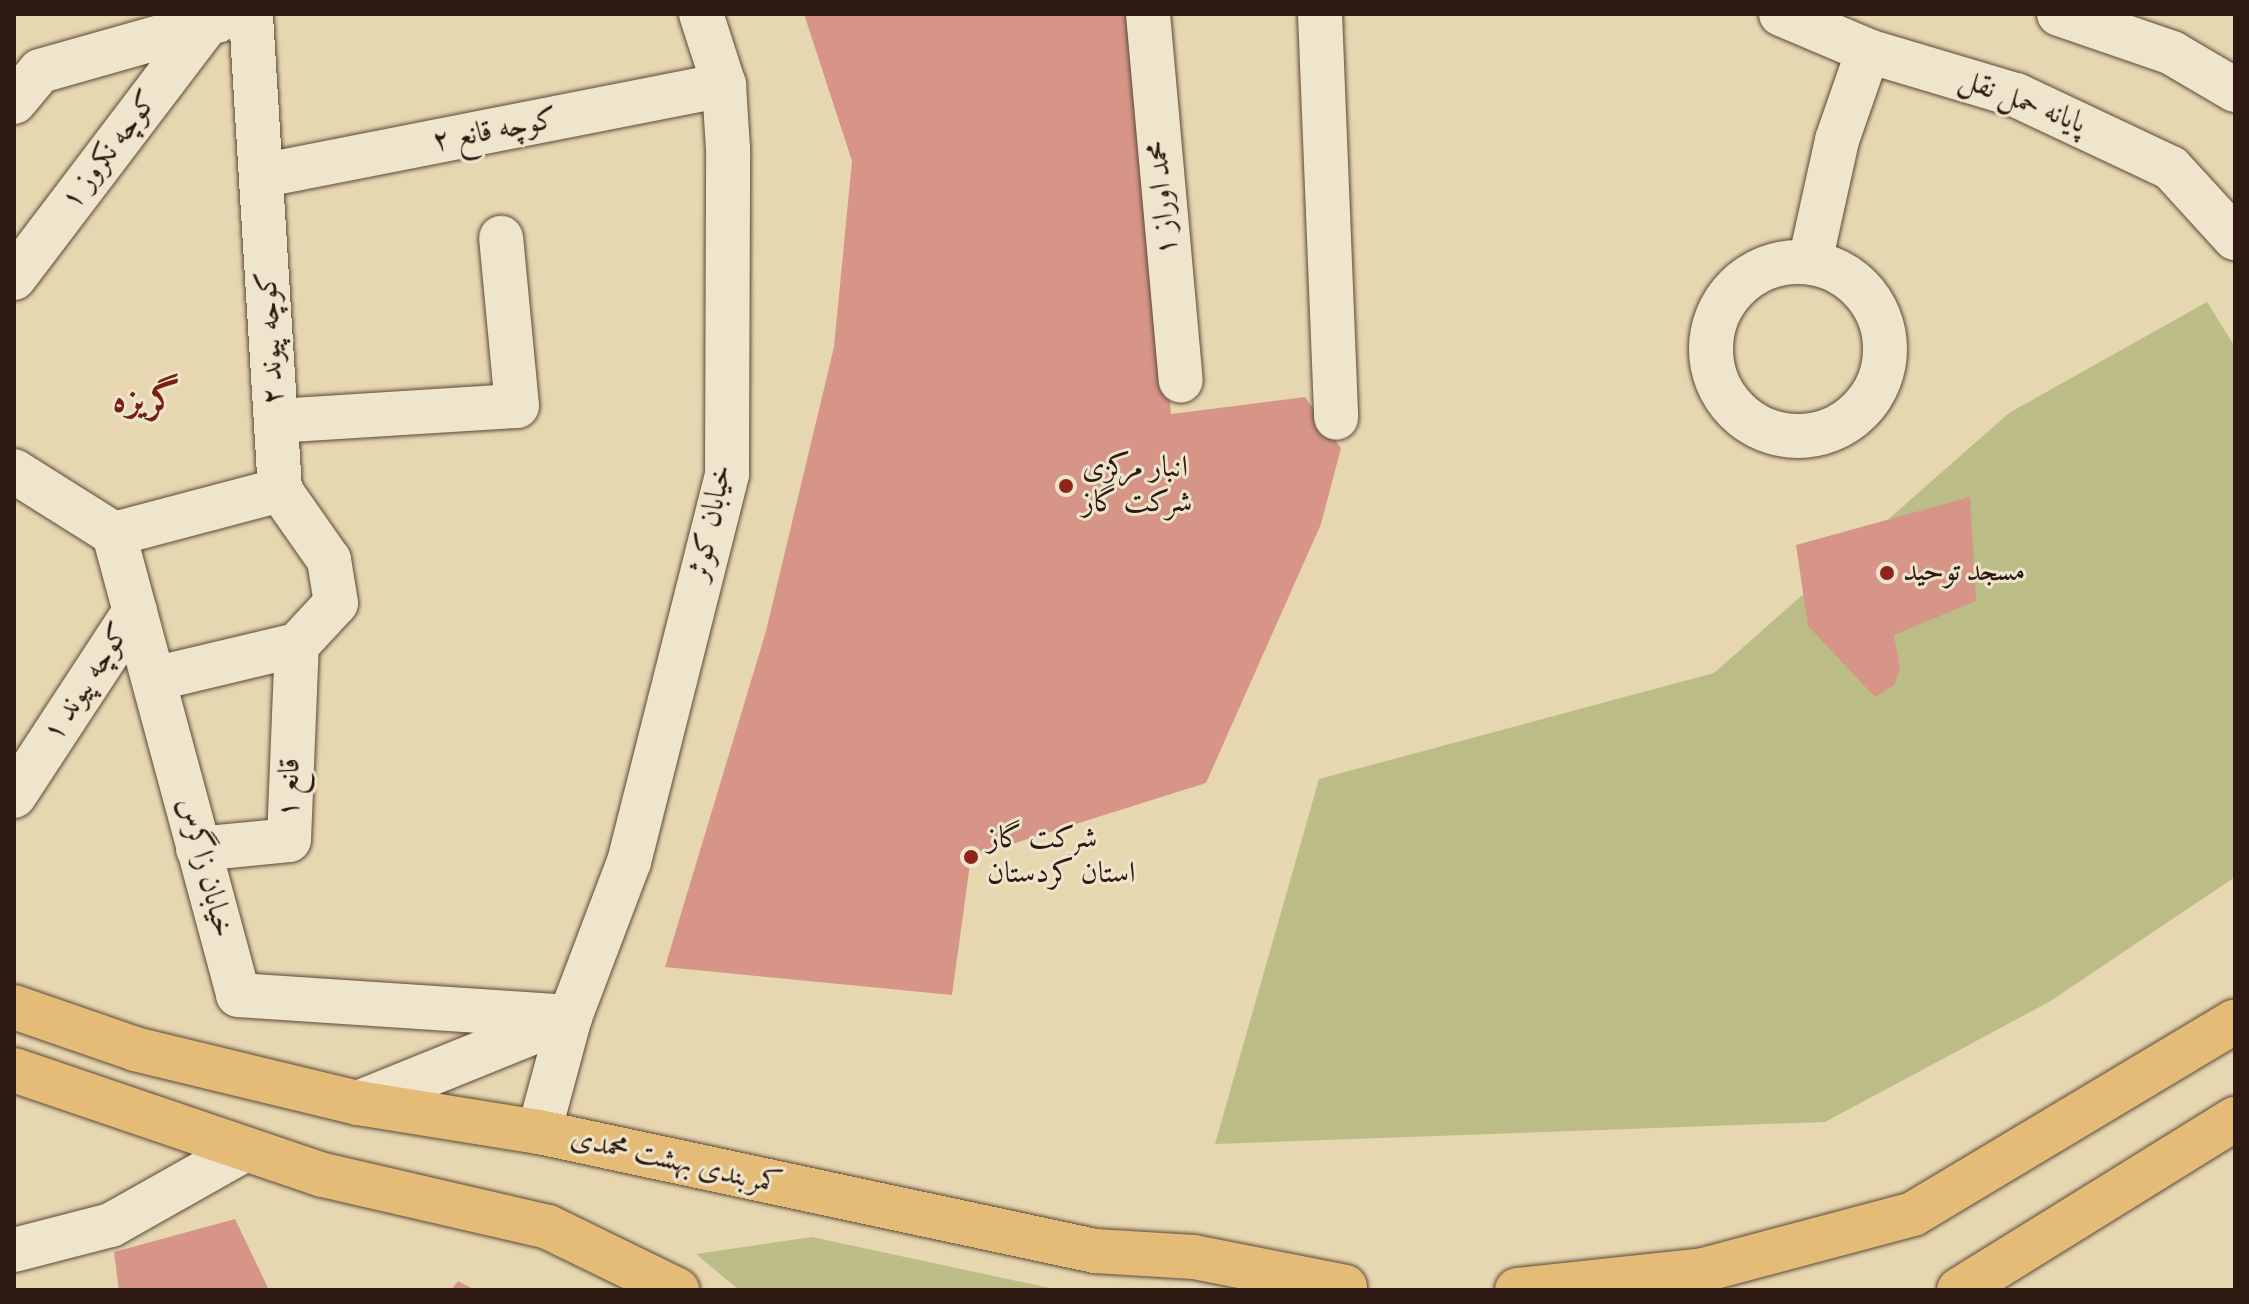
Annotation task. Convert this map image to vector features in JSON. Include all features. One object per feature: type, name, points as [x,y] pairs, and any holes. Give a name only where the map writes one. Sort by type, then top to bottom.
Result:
[{"type":"highway","name":"کمربندی بهشت محمدی","points":[[14,1007],[135,1049],[358,1103],[539,1132],[1095,1251],[1194,1257],[1340,1289]]},
{"type":"highway","points":[[1517,1290],[1703,1270],[1913,1214],[2235,1021]]},
{"type":"highway","points":[[14,1070],[244,1150],[548,1227],[677,1290]]},
{"type":"highway","points":[[1959,1290],[2235,1119]]},
{"type":"street","name":"کوچه پیوند ۲","points":[[251,14],[265,175],[280,490]]},
{"type":"street","name":"خیابان کوثر","points":[[539,1132],[570,1017],[629,862],[727,474],[724,85],[701,14]]},
{"type":"street","name":"محمد اوراز ۱","points":[[1148,14],[1181,381]]},
{"type":"street","points":[[1320,14],[1336,418]]},
{"type":"street","name":"پایانه حمل نقل","points":[[1781,14],[1868,51],[2016,95],[2171,168],[2235,238]]},
{"type":"street","points":[[2059,14],[2172,53],[2235,90]]},
{"type":"street","points":[[27,87],[225,19]]},
{"type":"street","name":"کوچه نکروز ۱","points":[[14,278],[225,19]]},
{"type":"street","points":[[1810,262],[1837,140],[1868,51]]},
{"type":"street","name":"کوچه قانع ۲","points":[[265,175],[724,85]]},
{"type":"street","points":[[276,421],[517,406],[501,238]]},
{"type":"street","points":[[14,471],[114,534],[280,490],[329,560],[336,603],[297,645],[154,679]]},
{"type":"street","name":"خیابان زاگرس","points":[[114,534],[238,995],[570,1017]]},
{"type":"street","name":"کوچه پیوند ۱","points":[[14,796],[135,611]]},
{"type":"street","name":"قانع ۱","points":[[198,849],[289,840],[297,645]]},
{"type":"street","points":[[358,1103],[570,1017]]},
{"type":"street","points":[[14,1250],[111,1225],[244,1150]]},
{"type":"green space","points":[[2207,302],[2235,347],[2235,877],[2049,1002],[1825,1122],[1215,1144],[1319,779],[1714,673],[2009,413]]},
{"type":"green space","points":[[812,1237],[1059,1290],[739,1290],[696,1254]]},
{"type":"building","name":"انبار مرکزی شرکت گاز","points":[[804,14],[1133,14],[1171,414],[1305,397],[1341,448],[1321,524],[1206,783],[971,857],[952,995],[665,967],[766,631],[834,347],[852,161]]},
{"type":"building","name":"مسجد توحید","points":[[1970,497],[1976,601],[1894,635],[1900,669],[1894,685],[1875,697],[1808,626],[1796,545]]},
{"type":"building","points":[[235,1219],[269,1290],[119,1290],[114,1252]]},
{"type":"building","points":[[458,1281],[475,1290],[451,1290]]},
{"type":"place","name":"انبار مرکزی شرکت گاز","points":[[1066,486]]},
{"type":"place","name":"مسجد توحید","points":[[1887,573]]},
{"type":"place","name":"شرکت گاز استان کردستان","points":[[971,857]]},
{"type":"district","name":"گریزه","points":[[146,403]]}]
